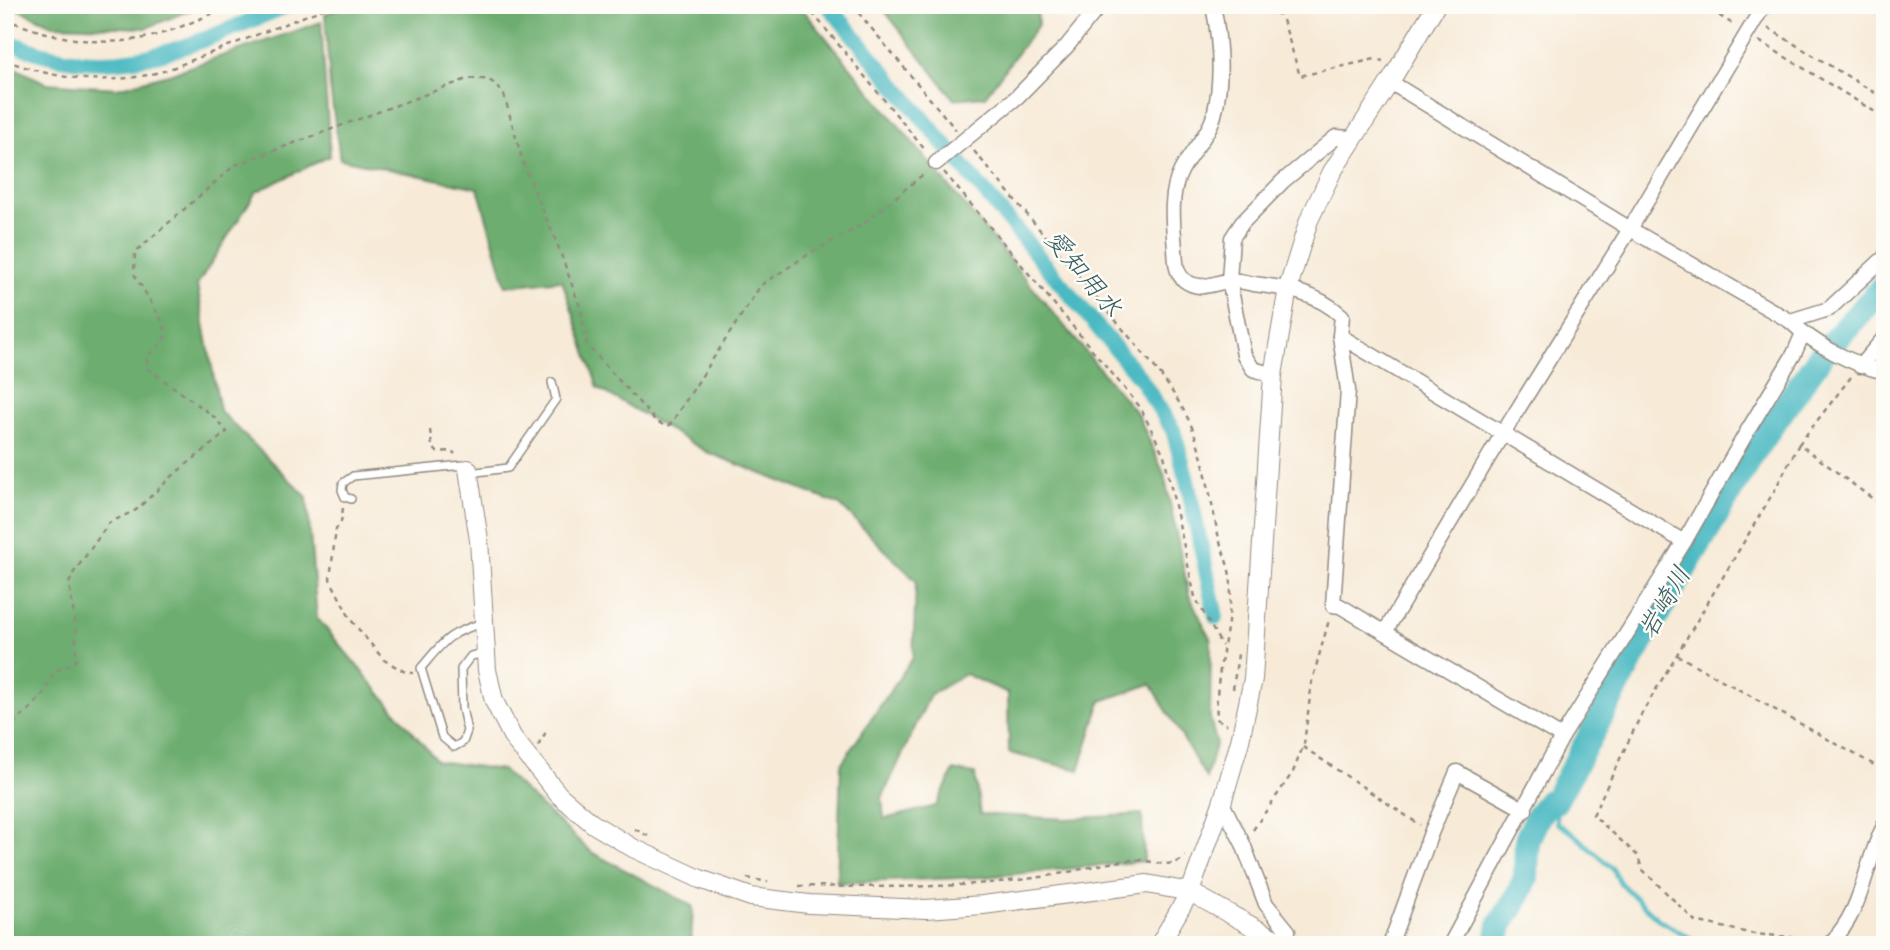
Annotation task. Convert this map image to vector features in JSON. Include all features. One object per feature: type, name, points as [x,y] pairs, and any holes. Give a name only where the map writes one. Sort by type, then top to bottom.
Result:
[{"type":"street","points":[[936,163],[1017,97],[1067,46],[1100,5]]},
{"type":"street","points":[[1213,5],[1221,58],[1215,113],[1180,173],[1174,196],[1173,228],[1178,275],[1197,287],[1209,287],[1229,280],[1300,290],[1335,309],[1342,316],[1340,336],[1348,390],[1334,605],[1385,632],[1562,737]]},
{"type":"street","points":[[1159,945],[1190,892],[1222,803],[1240,741],[1253,679],[1273,375],[1288,288],[1309,220],[1332,172],[1436,5]]},
{"type":"street","points":[[1385,632],[1764,5]]},
{"type":"street","points":[[1390,82],[1630,229],[1790,321],[1805,334],[1840,355],[1860,366],[1885,372]]},
{"type":"street","points":[[1273,375],[1253,369],[1247,363],[1229,280],[1232,238],[1242,223],[1283,181],[1336,137],[1352,138]]},
{"type":"street","points":[[1790,321],[1829,309],[1885,257]]},
{"type":"street","points":[[1450,945],[1562,737],[1684,542],[1805,334]]},
{"type":"street","points":[[1340,336],[1684,542]]},
{"type":"street","points":[[1860,366],[1885,337]]},
{"type":"street","points":[[466,469],[479,540],[487,670],[494,701],[513,738],[559,795],[593,824],[633,848],[700,879],[751,897],[809,904],[926,909],[982,905],[1147,884],[1190,892],[1284,944],[1288,931],[1266,904],[1243,844],[1222,803]]},
{"type":"street","points":[[1390,945],[1431,833],[1457,772],[1525,810]]},
{"type":"street","points":[[1829,945],[1844,929],[1852,915],[1875,844],[1885,824]]},
{"type":"lane","points":[[351,499],[345,497],[342,490],[343,483],[353,477],[508,468],[556,399],[552,382]]},
{"type":"lane","points":[[484,623],[459,630],[443,641],[421,668],[442,737],[454,747],[463,742],[467,731],[462,708],[461,669],[471,656],[486,653]]},
{"type":"path","points":[[5,19],[60,38],[86,42],[134,40],[155,36],[234,5]]},
{"type":"path","points":[[5,60],[45,74],[91,80],[143,77],[333,5]]},
{"type":"path","points":[[806,5],[1140,408],[1164,455],[1195,597],[1222,646]]},
{"type":"path","points":[[852,5],[1157,370],[1190,422],[1204,468],[1231,583],[1229,617],[1222,646],[1216,705],[1217,719],[1227,725]]},
{"type":"path","points":[[1702,5],[1751,27],[1885,99]]},
{"type":"path","points":[[1729,5],[1751,27],[1885,118]]},
{"type":"path","points":[[1279,6],[1300,76],[1375,59],[1400,64]]},
{"type":"path","points":[[5,730],[38,700],[54,672],[76,662],[76,628],[69,584],[72,575],[109,523],[136,510],[177,472],[227,432],[212,415],[147,368],[147,356],[163,342],[167,332],[134,274],[135,252],[235,165],[467,79],[486,78],[498,86],[504,95],[524,166],[558,246],[581,310],[587,345],[653,418],[663,425],[670,425],[761,285],[812,252],[862,225],[936,163]]},
{"type":"path","points":[[1819,945],[1803,939],[1754,934],[1695,921],[1642,869],[1638,856],[1593,815],[1642,713],[1773,493],[1799,444],[1860,366]]},
{"type":"path","points":[[430,430],[432,446],[437,452],[452,451],[466,469]]},
{"type":"path","points":[[1799,444],[1885,508]]},
{"type":"path","points":[[341,498],[343,510],[341,522],[336,529],[330,579],[351,620],[384,660],[405,672],[423,674]]},
{"type":"path","points":[[1243,844],[1293,772],[1303,747],[1312,681],[1334,605]]},
{"type":"path","points":[[1675,655],[1885,772]]},
{"type":"path","points":[[538,746],[547,730]]},
{"type":"path","points":[[1303,747],[1431,833]]},
{"type":"path","points":[[633,828],[657,841]]},
{"type":"path","points":[[796,886],[957,885],[1040,877],[1131,860],[1172,865],[1180,863],[1189,851]]},
{"type":"path","points":[[740,876],[775,883]]},
{"type":"green space","points":[[9,5],[203,5],[146,28],[52,25]]},
{"type":"green space","points":[[348,5],[799,5],[1138,415],[1164,474],[1189,595],[1211,640],[1210,718],[1216,742],[1206,778],[1151,684],[1101,701],[1079,770],[1009,753],[1008,693],[965,674],[930,695],[882,798],[884,819],[936,806],[954,770],[975,774],[980,814],[1066,819],[1142,814],[1144,861],[984,877],[837,883],[841,764],[913,657],[916,581],[840,505],[707,452],[598,388],[562,280],[506,286],[478,188],[340,159],[330,88],[325,14]]},
{"type":"green space","points":[[880,5],[1037,5],[1038,25],[985,96],[954,99]]},
{"type":"green space","points":[[321,22],[330,156],[256,192],[197,285],[220,411],[307,497],[317,618],[437,761],[502,770],[591,852],[693,906],[691,945],[5,945],[5,63],[46,83],[117,88],[172,73]]},
{"type":"waterway","name":"愛知用水","points":[[5,40],[45,54],[81,61],[116,61],[183,47],[289,5]]},
{"type":"waterway","name":"愛知用水","points":[[828,5],[1140,378],[1173,430],[1186,476],[1216,617]]},
{"type":"waterway","name":"岩崎川","points":[[1496,945],[1500,925],[1526,877],[1527,840],[1539,814],[1549,802],[1555,801],[1651,624],[1757,446],[1822,354],[1885,285]]},
{"type":"waterway","points":[[1555,801],[1557,823],[1575,835],[1612,868],[1620,883],[1659,920],[1703,945]]}]
